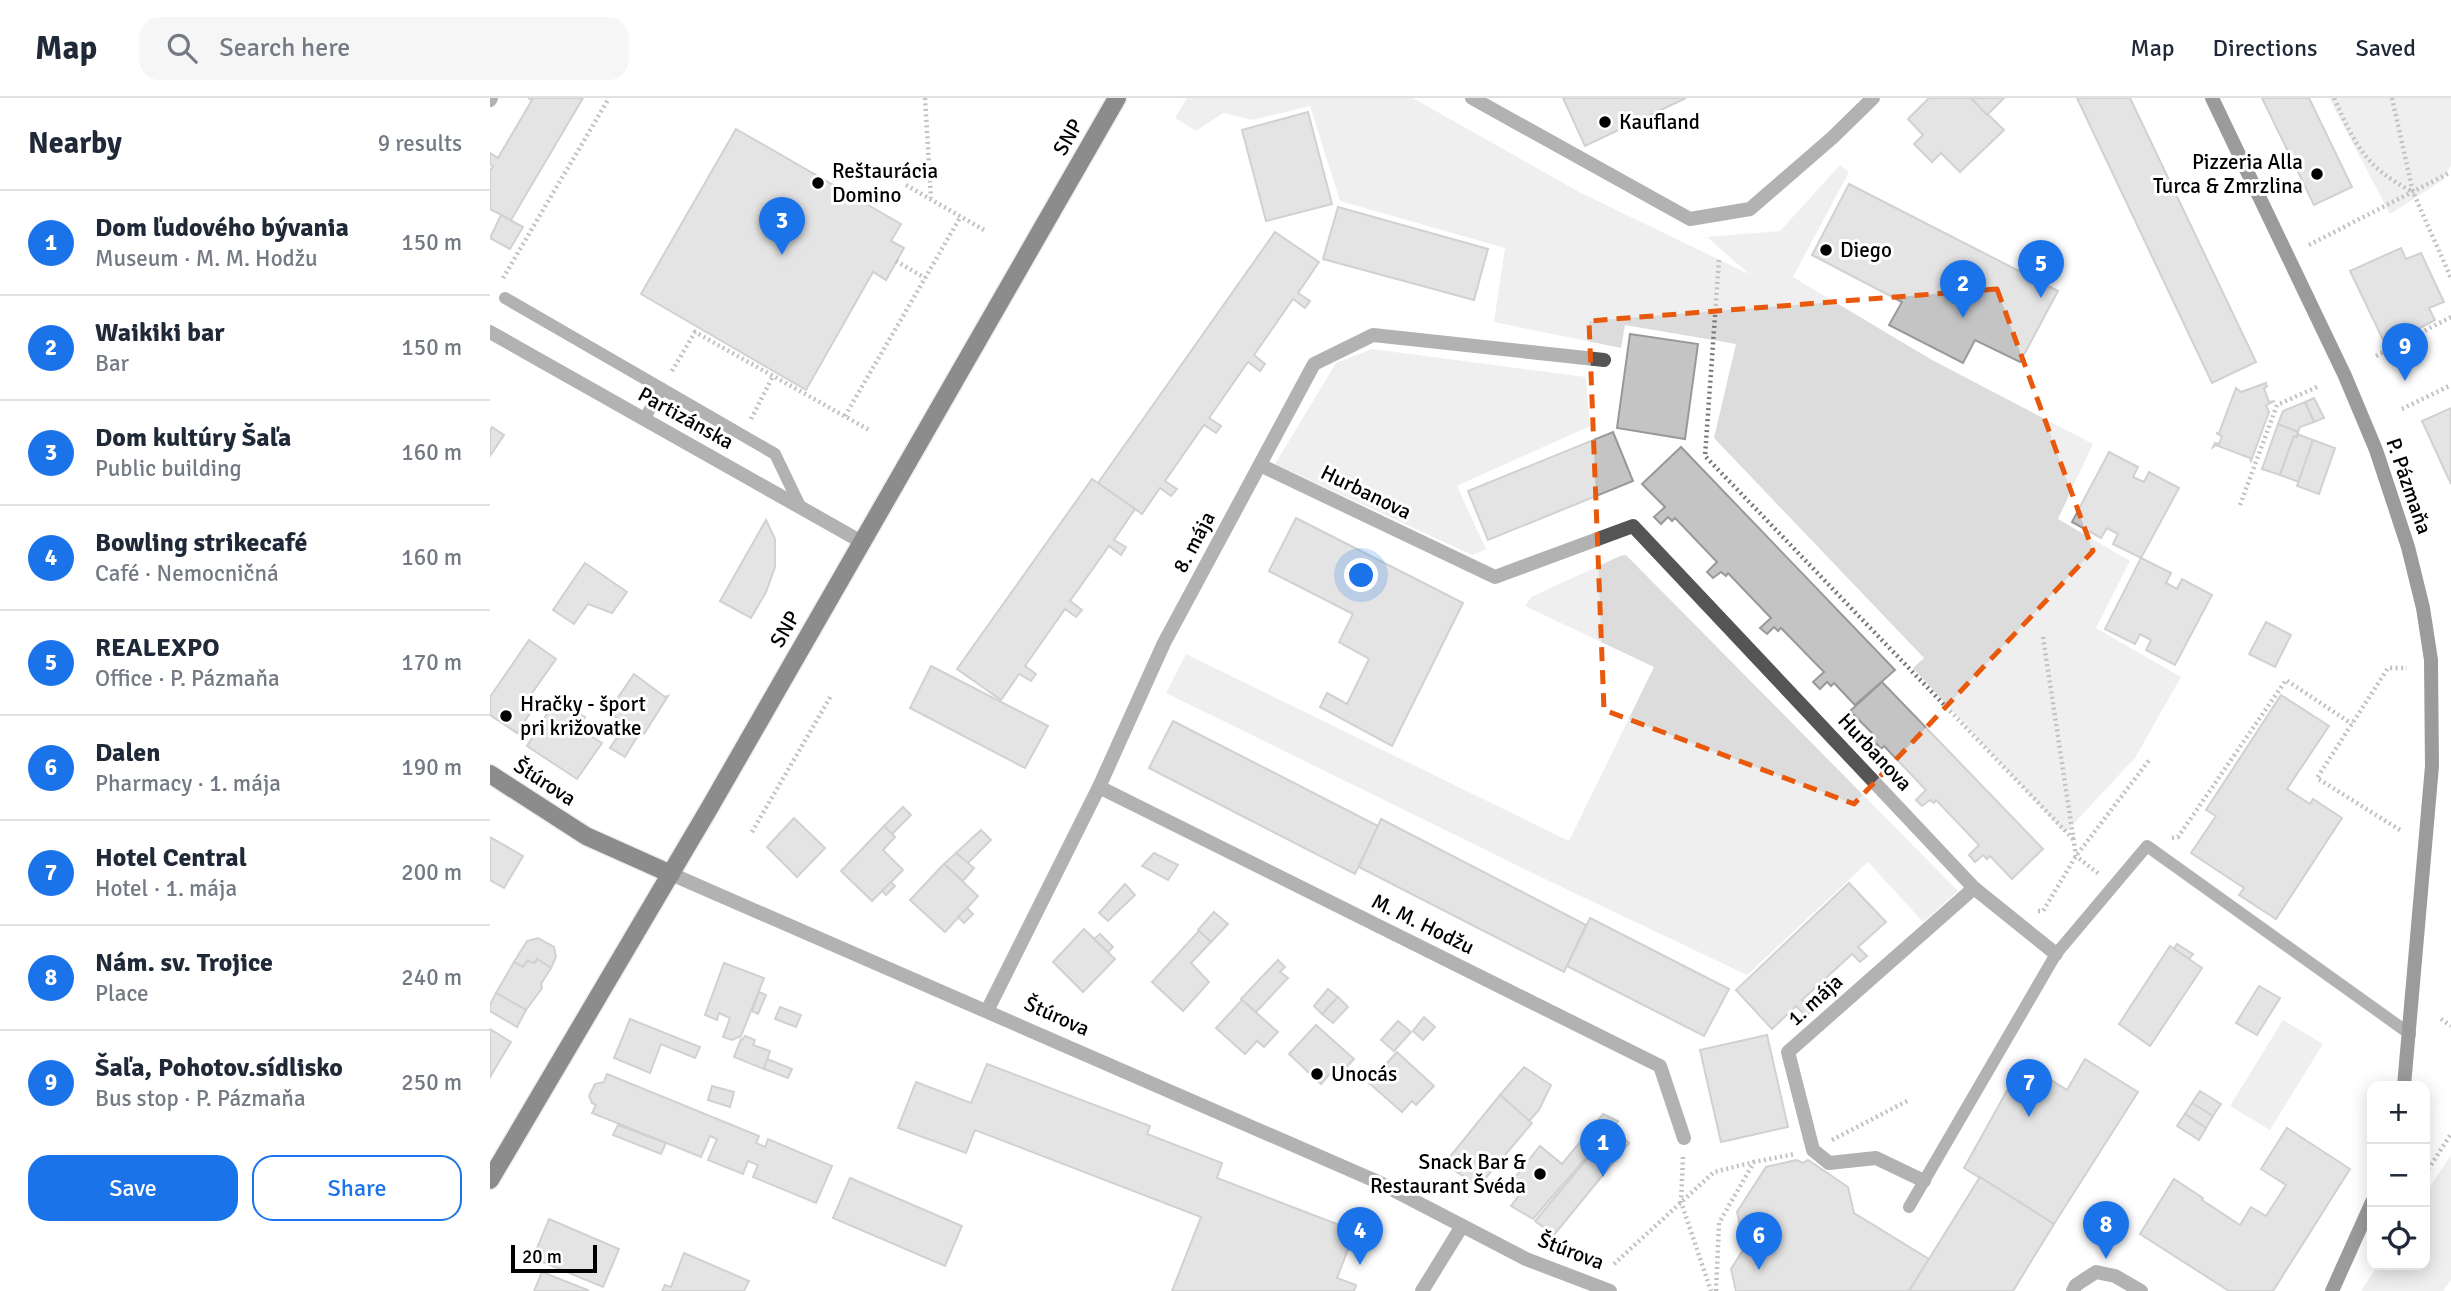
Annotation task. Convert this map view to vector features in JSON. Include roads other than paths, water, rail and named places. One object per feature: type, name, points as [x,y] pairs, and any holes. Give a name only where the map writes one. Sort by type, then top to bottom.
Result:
[{"type":"main road","name":"SNP","points":[[490,1180],[671,874],[1117,98]]},
{"type":"main road","name":"P. Pázmaňa","points":[[2212,98],[2345,376],[2392,495],[2418,586],[2431,660],[2432,766],[2405,1081]]},
{"type":"main road","name":"Štúrova","points":[[490,774],[586,836],[671,874]]},
{"type":"main road","points":[[2332,1291],[2370,1207]]},
{"type":"street","points":[[1472,98],[1690,219],[1750,209],[1832,138],[1872,98]]},
{"type":"street","name":"Partizánska","points":[[490,332],[860,541]]},
{"type":"street","name":"8. mája","points":[[987,1011],[1099,787],[1164,643],[1314,364],[1373,335],[1604,360]]},
{"type":"street","name":"Hurbanova","points":[[1260,465],[1495,577],[1633,526],[1973,888],[2056,954]]},
{"type":"street","name":"M. M. Hodžu","points":[[1099,787],[1660,1066],[1684,1138]]},
{"type":"street","name":"Štúrova","points":[[671,874],[1378,1182],[1526,1259],[1610,1291]]},
{"type":"street","name":"1. mája","points":[[1924,1181],[1876,1158],[1829,1163],[1813,1150],[1788,1052],[1973,888]]},
{"type":"street","points":[[1422,1291],[1461,1226]]},
{"type":"street","points":[[2073,1291],[2096,1272],[2115,1276],[2141,1291]]},
{"type":"lane","points":[[501,293],[775,454],[802,508]]},
{"type":"lane","points":[[644,419],[662,389]]},
{"type":"lane","points":[[1909,1207],[2056,954],[2147,846],[2410,1034]]},
{"type":"place","name":"Kaufland","points":[[1605,122]]},
{"type":"place","name":"Pizzeria Alla Turca & Zmrzlina","points":[[2317,174]]},
{"type":"place","name":"Reštaurácia Domino","points":[[818,183]]},
{"type":"place","name":"Diego","points":[[1826,250]]},
{"type":"place","name":"Dom kultúry Šaľa","points":[[782,255]]},
{"type":"place","name":"REALEXPO","points":[[2041,298]]},
{"type":"place","name":"Waikiki bar","points":[[1963,318]]},
{"type":"place","name":"Šaľa, Pohotov.sídlisko","points":[[2405,381]]},
{"type":"place","name":"Hračky - šport pri križovatke","points":[[506,716]]},
{"type":"place","name":"Unocás","points":[[1317,1074]]},
{"type":"place","name":"Hotel Central","points":[[2029,1117]]},
{"type":"place","name":"Snack Bar & Restaurant Švéda","points":[[1540,1174]]},
{"type":"place","name":"Dom ľudového bývania","points":[[1603,1177]]},
{"type":"place","name":"Nám. sv. Trojice","points":[[2106,1259]]},
{"type":"place","name":"Bowling strikecafé","points":[[1360,1265]]},
{"type":"place","name":"Dalen","points":[[1759,1270]]}]
